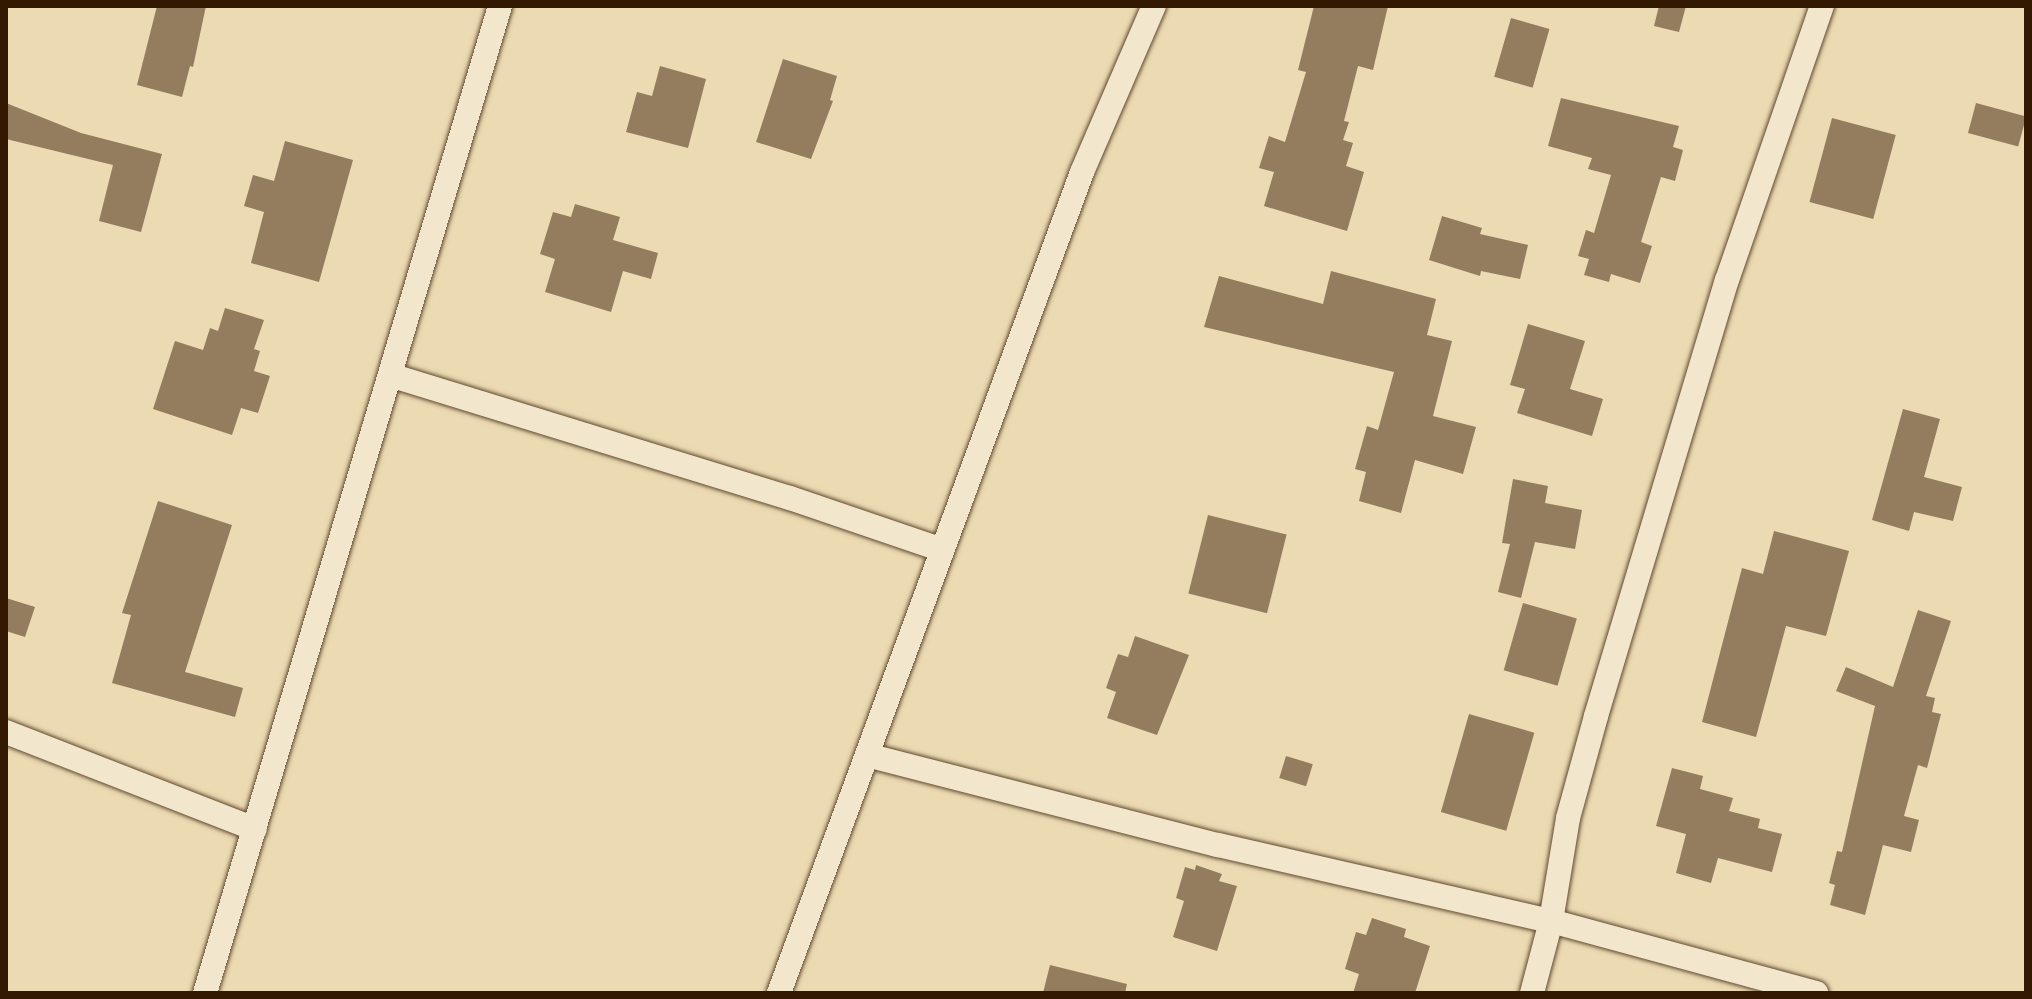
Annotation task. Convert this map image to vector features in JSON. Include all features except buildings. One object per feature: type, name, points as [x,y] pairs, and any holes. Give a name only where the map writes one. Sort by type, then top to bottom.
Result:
[{"type":"street","points":[[205,993],[500,6]]},
{"type":"street","points":[[779,993],[940,549],[1082,172],[1154,6]]},
{"type":"street","points":[[1532,993],[1551,921],[1568,818],[1596,716],[1727,280],[1822,6]]},
{"type":"street","points":[[390,375],[790,498],[940,549]]},
{"type":"street","points":[[6,732],[255,829]]},
{"type":"street","points":[[867,755],[1218,845],[1551,921],[1816,993]]}]
